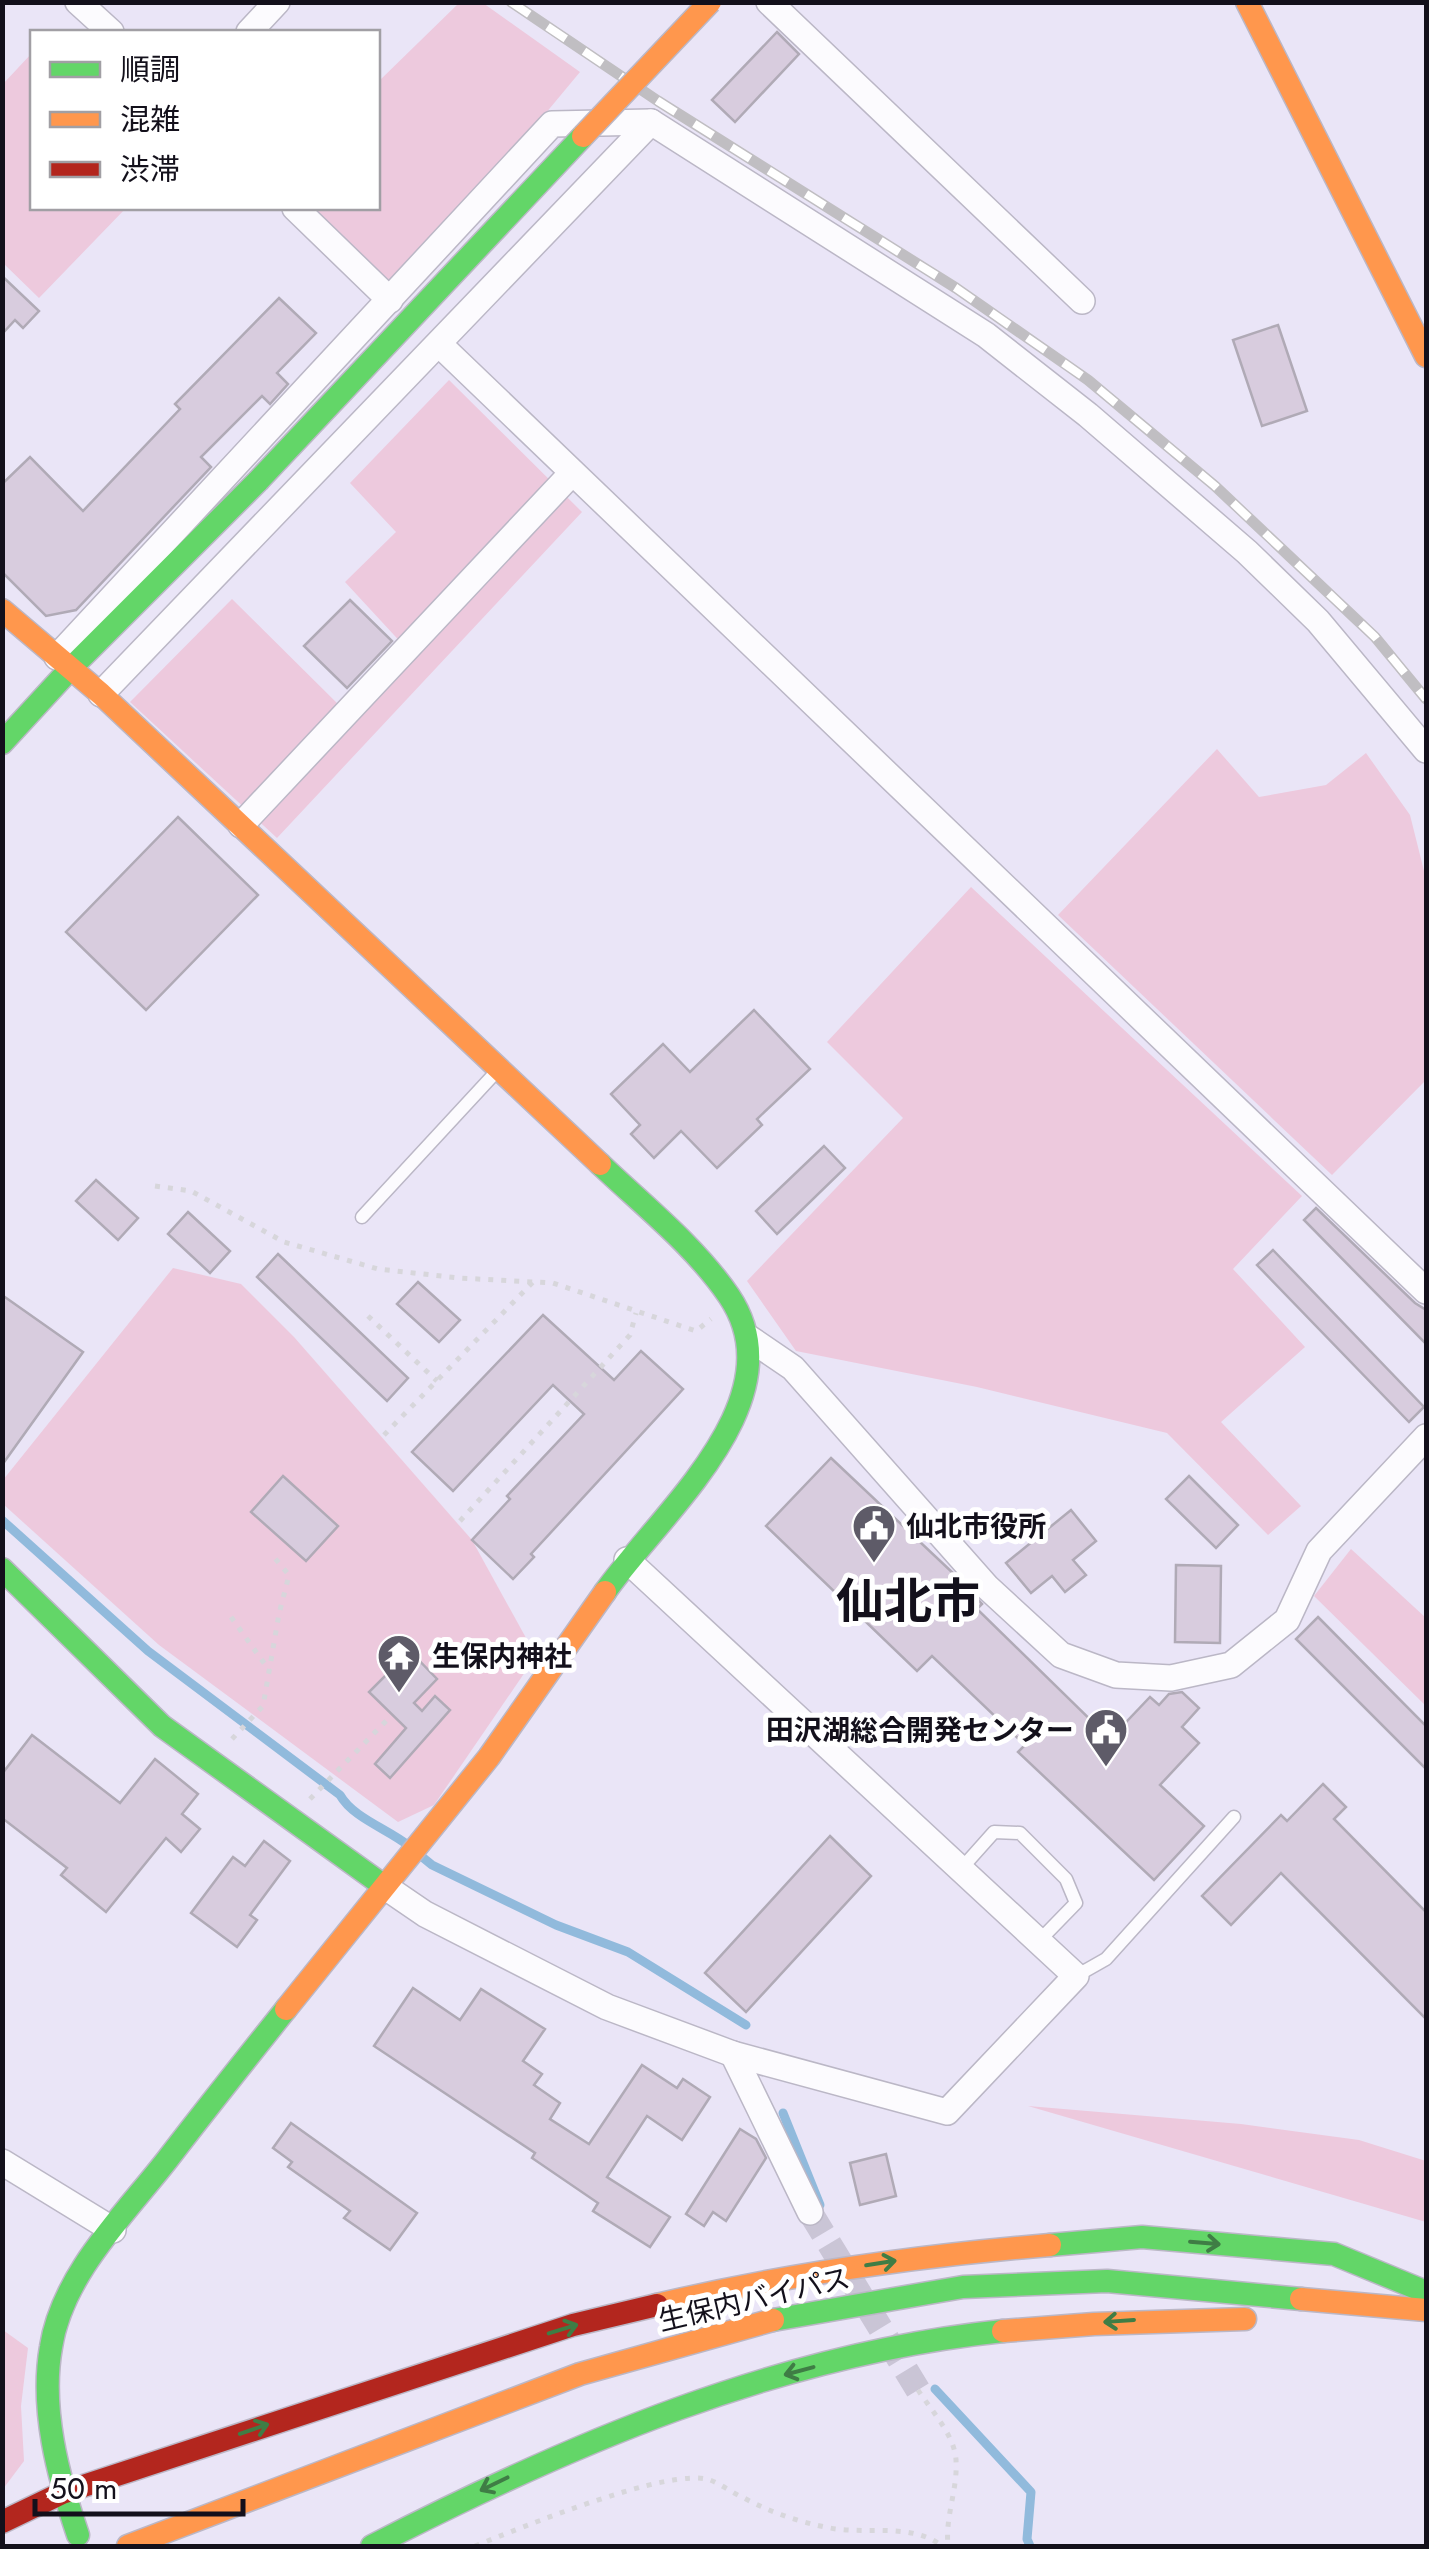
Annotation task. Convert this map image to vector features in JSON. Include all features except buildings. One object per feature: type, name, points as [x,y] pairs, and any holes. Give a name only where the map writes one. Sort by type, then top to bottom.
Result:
[{"type":"main road","points":[[2,742],[63,663],[258,481],[710,2]]},
{"type":"main road","points":[[1247,2],[1426,356]]},
{"type":"main road","points":[[2,610],[100,694],[678,1238],[720,1281],[748,1338],[749,1368],[740,1408],[711,1456],[628,1560],[530,1702],[112,2230],[76,2281],[55,2324],[46,2372],[62,2494],[78,2536]]},
{"type":"main road","points":[[2,1568],[162,1726],[384,1886]]},
{"type":"main road","points":[[2,2522],[62,2494],[573,2326],[757,2282],[939,2254],[1142,2238],[1334,2254],[1426,2292]]},
{"type":"main road","name":"生保内バイパス","points":[[128,2546],[580,2374],[749,2325],[853,2305],[962,2287],[1107,2281],[1426,2313]]},
{"type":"main road","points":[[372,2546],[524,2470],[633,2424],[846,2358],[974,2336],[1125,2320],[1426,2313]]},
{"type":"street","points":[[78,2],[109,30]]},
{"type":"street","points":[[251,30],[277,2]]},
{"type":"street","points":[[770,2],[1082,301]]},
{"type":"street","points":[[100,694],[651,122]]},
{"type":"street","points":[[63,663],[552,124],[651,122],[986,335],[1088,415],[1248,552],[1318,621],[1426,750]]},
{"type":"street","points":[[296,210],[390,300]]},
{"type":"street","points":[[440,344],[1426,1290]]},
{"type":"street","points":[[240,825],[572,473]]},
{"type":"street","points":[[748,1338],[794,1368],[987,1588],[1061,1655],[1116,1675],[1171,1678],[1231,1665],[1287,1620],[1319,1551],[1426,1437]]},
{"type":"street","points":[[384,1886],[425,1914],[607,2007],[733,2054],[947,2112],[1076,1976],[628,1560]]},
{"type":"street","points":[[733,2054],[810,2212]]},
{"type":"street","points":[[2,2162],[112,2230]]},
{"type":"lane","points":[[362,1217],[498,1069]]},
{"type":"lane","points":[[1076,1976],[1106,1960],[1234,1817]]},
{"type":"lane","points":[[961,1869],[994,1832],[1020,1833],[1066,1879],[1076,1904],[1038,1941]]},
{"type":"path","points":[[155,1186],[191,1191],[284,1242],[378,1269],[553,1283],[696,1331],[733,1302]]},
{"type":"path","points":[[384,1435],[533,1282]]},
{"type":"path","points":[[460,1521],[630,1335],[636,1313]]},
{"type":"path","points":[[368,1316],[437,1381]]},
{"type":"path","points":[[232,1739],[263,1706],[290,1575],[273,1556]]},
{"type":"path","points":[[231,1617],[269,1670]]},
{"type":"path","points":[[308,1801],[387,1720]]},
{"type":"path","points":[[475,2546],[602,2500],[684,2477],[708,2479],[788,2520],[836,2529],[908,2532],[945,2546],[956,2458],[950,2440],[918,2390]]},
{"type":"shaded area","points":[[459,3],[483,3],[580,72],[390,300],[314,210],[380,210],[380,80]]},
{"type":"shaded area","points":[[30,55],[30,210],[124,210],[39,298],[2,262],[3,84]]},
{"type":"shaded area","points":[[449,380],[582,512],[277,838],[130,702],[232,599],[346,712],[406,648],[345,582],[396,532],[350,483]]},
{"type":"shaded area","points":[[1217,749],[1259,797],[1326,785],[1366,753],[1410,815],[1426,879],[1426,1080],[1332,1175],[1058,915]]},
{"type":"shaded area","points":[[971,887],[1302,1196],[1233,1269],[1305,1347],[1221,1422],[1301,1506],[1268,1535],[1167,1433],[977,1387],[796,1351],[747,1281],[903,1118],[827,1042]]},
{"type":"shaded area","points":[[173,1268],[241,1284],[294,1337],[472,1540],[536,1656],[434,1805],[398,1822],[159,1645],[3,1504],[3,1480]]},
{"type":"shaded area","points":[[1351,1549],[1426,1618],[1426,1706],[1314,1596]]},
{"type":"shaded area","points":[[1028,2106],[1241,2124],[1359,2140],[1426,2161],[1426,2222]]},
{"type":"shaded area","points":[[3,2330],[28,2348],[21,2406],[24,2461],[3,2489]]},
{"type":"waterway","points":[[2,1520],[148,1651],[340,1795],[362,1817],[409,1846]]},
{"type":"waterway","points":[[421,1856],[432,1865],[556,1925],[628,1952],[746,2025]]},
{"type":"waterway","points":[[783,2113],[820,2205]]},
{"type":"waterway","points":[[935,2389],[1031,2492],[1027,2539],[1030,2546]]},
{"type":"tunnel","points":[[810,2212],[918,2390]]},
{"type":"railway","points":[[511,2],[658,101],[956,288],[1088,380],[1215,486],[1375,637],[1426,699]]},
{"type":"traffic: fast","points":[[258,481],[583,136]]},
{"type":"traffic: fast","points":[[2,743],[70,669],[258,481]]},
{"type":"traffic: fast","points":[[600,1164],[685,1243],[729,1296],[746,1335],[747,1375],[735,1415],[714,1453],[605,1592]]},
{"type":"traffic: fast","points":[[2,1569],[162,1726],[384,1886]]},
{"type":"traffic: fast","points":[[78,2535],[49,2418],[48,2370],[57,2321],[97,2247],[286,2009]]},
{"type":"traffic: fast","points":[[1050,2245],[1142,2237],[1334,2254],[1426,2292]]},
{"type":"traffic: fast","points":[[773,2320],[963,2287],[1107,2281],[1301,2299]]},
{"type":"traffic: fast","points":[[372,2546],[600,2439],[757,2382],[838,2360],[1003,2331]]},
{"type":"traffic: slow","points":[[583,136],[710,2]]},
{"type":"traffic: slow","points":[[1247,2],[1426,356]]},
{"type":"traffic: slow","points":[[2,610],[101,694],[600,1164]]},
{"type":"traffic: slow","points":[[286,2009],[489,1757],[605,1592]]},
{"type":"traffic: slow","points":[[657,2305],[852,2268],[1050,2245]]},
{"type":"traffic: slow","points":[[1301,2299],[1426,2310]]},
{"type":"traffic: slow","points":[[1003,2331],[1245,2319]]},
{"type":"traffic: slow","points":[[128,2546],[580,2374],[773,2320]]},
{"type":"traffic: jam","points":[[2,2522],[62,2493],[573,2325],[657,2305]]},
{"type":"place","name":"仙北市役所","points":[[874,1564]]},
{"type":"place","name":"生保内神社","points":[[399,1694]]},
{"type":"place","name":"田沢湖総合開発センター","points":[[1106,1768]]},
{"type":"district","name":"仙北市","points":[[908,1601]]}]
